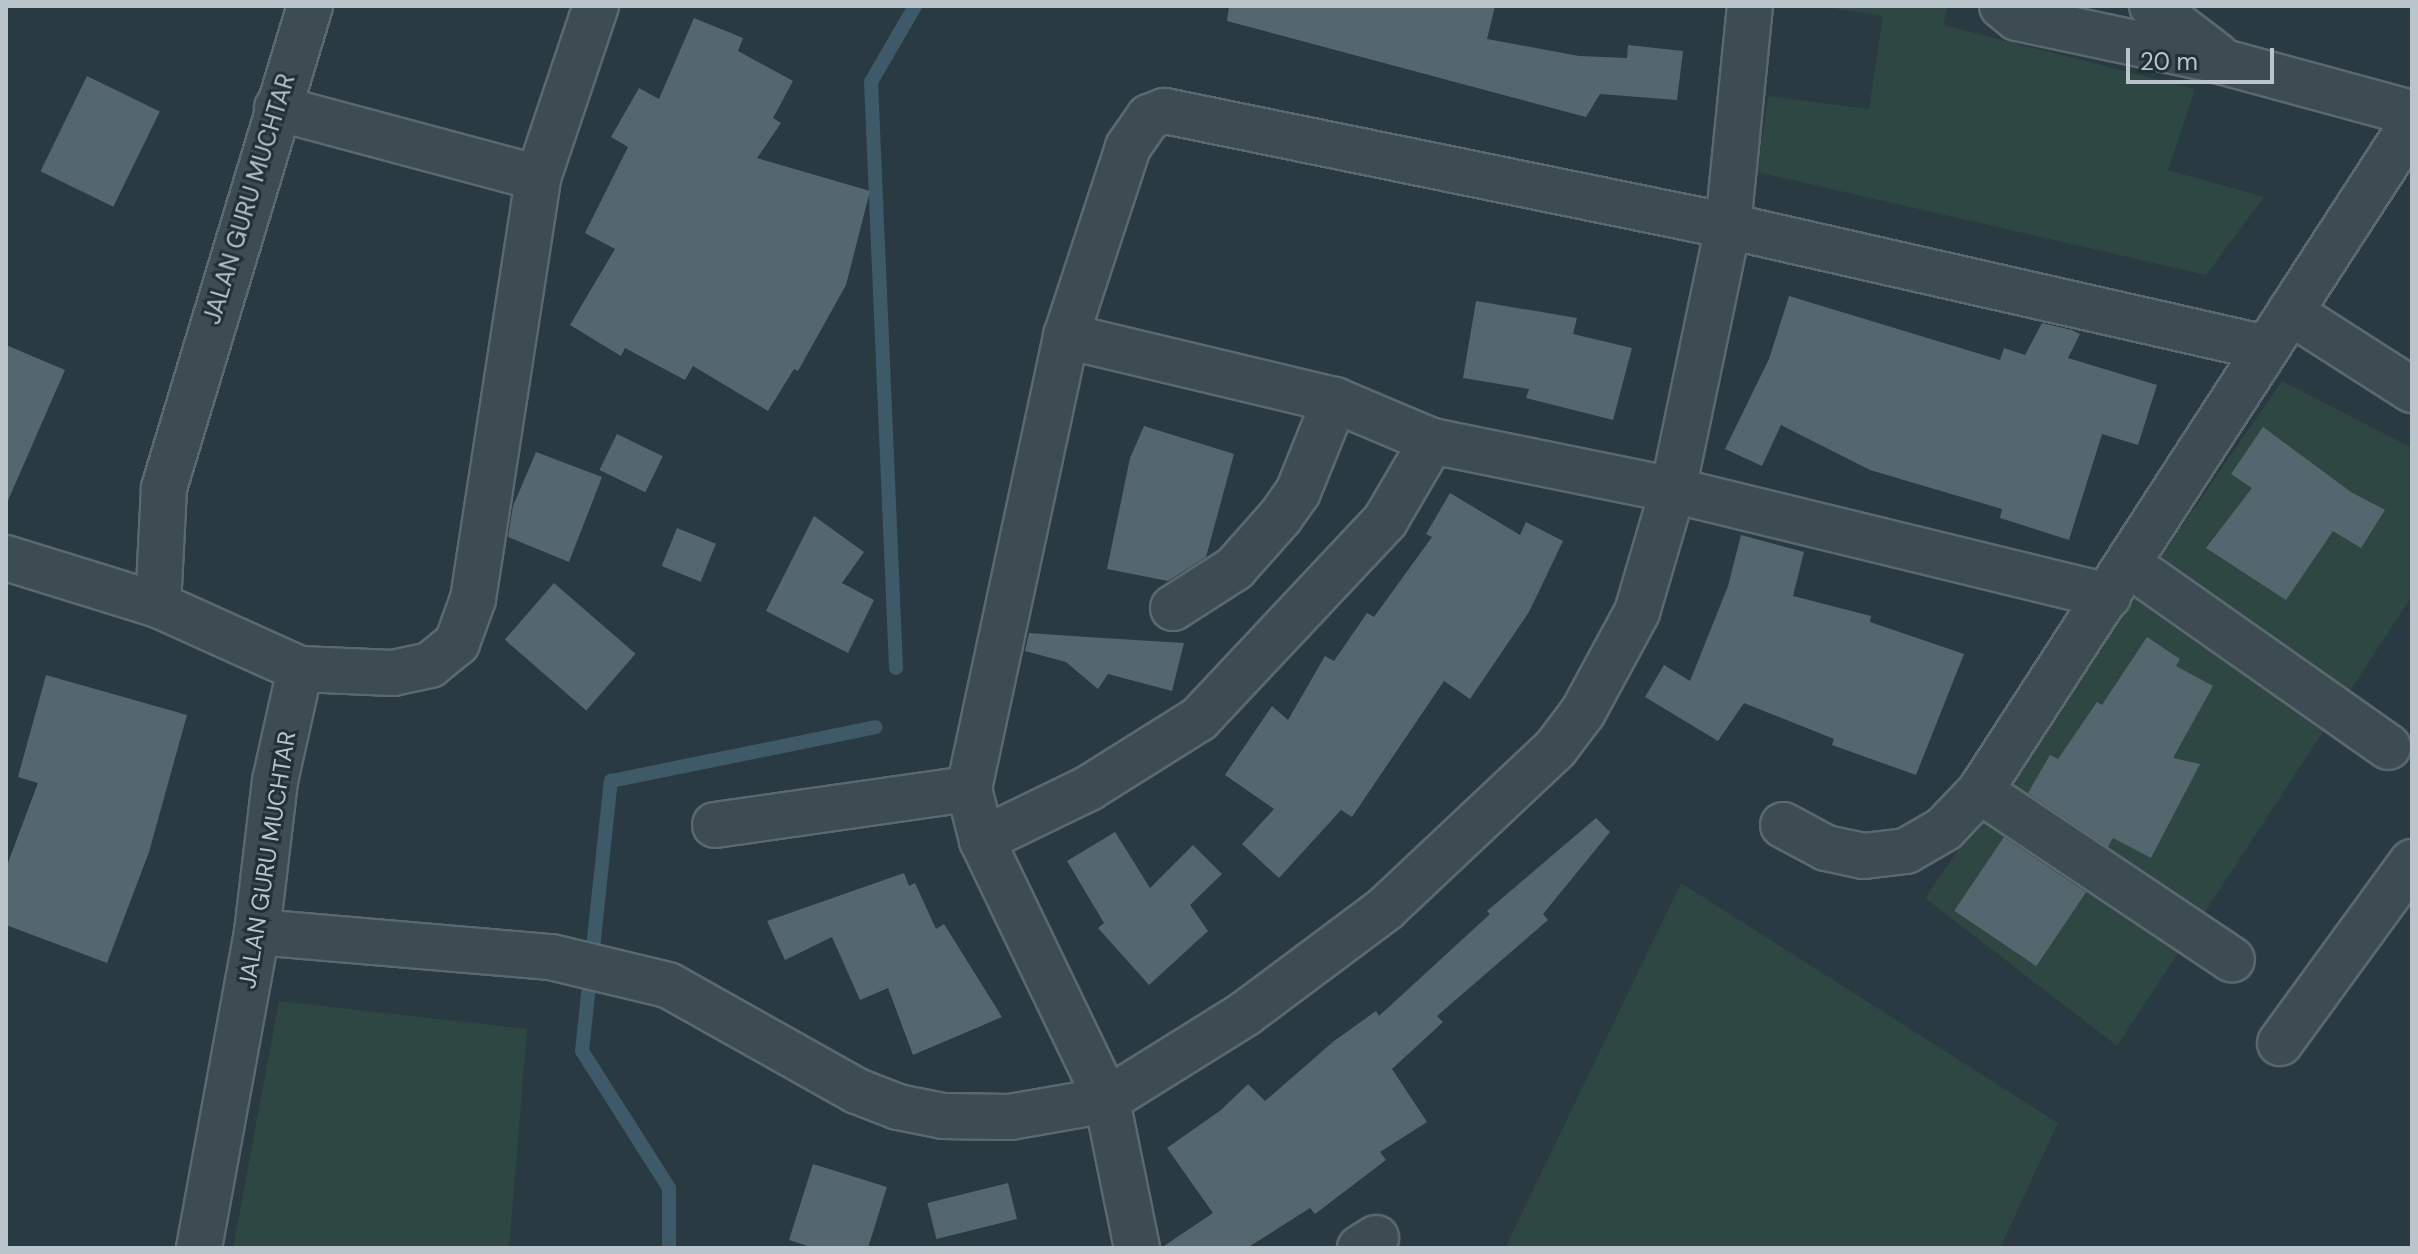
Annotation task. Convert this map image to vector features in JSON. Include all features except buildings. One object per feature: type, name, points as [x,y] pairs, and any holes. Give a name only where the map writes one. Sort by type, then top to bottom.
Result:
[{"type":"street","name":"JALAN GURU MUCHTAR","points":[[158,605],[164,488],[310,6]]},
{"type":"street","points":[[6,558],[158,605],[300,669],[393,673],[430,665],[457,643],[473,599],[538,178],[596,6]]},
{"type":"street","points":[[257,932],[551,957],[668,985],[857,1091],[898,1107],[943,1116],[1010,1117],[1107,1100],[1246,1013],[1430,872],[1555,749],[1619,651],[1637,612],[1673,490],[1728,226],[1750,6]]},
{"type":"street","points":[[2002,6],[2017,18],[2224,62],[2412,113]]},
{"type":"street","points":[[2152,6],[2224,62]]},
{"type":"street","points":[[277,108],[538,178]]},
{"type":"street","points":[[1137,1248],[1107,1100],[982,840],[969,789],[1066,336],[1128,147],[1149,117],[1165,111],[1728,226],[2266,348]]},
{"type":"street","points":[[1783,825],[1826,848],[1864,856],[1906,851],[1944,829],[1980,791],[2412,124]]},
{"type":"street","points":[[2290,312],[2412,390]]},
{"type":"street","points":[[1066,336],[1335,400],[1432,441],[2118,580],[2388,747]]},
{"type":"street","points":[[1173,608],[1235,568],[1281,516],[1298,492],[1335,400]]},
{"type":"street","points":[[982,840],[1089,788],[1199,719],[1385,521],[1432,441]]},
{"type":"street","name":"JALAN GURU MUCHTAR","points":[[199,1248],[257,932],[275,781],[300,669]]},
{"type":"street","points":[[715,825],[969,789]]},
{"type":"street","points":[[1980,791],[2232,960]]},
{"type":"street","points":[[2280,1043],[2412,862]]},
{"type":"green space","points":[[1819,6],[1948,6],[1943,25],[2195,89],[2168,170],[2264,197],[2206,275],[1757,172],[1768,96],[1869,109],[1883,16]]},
{"type":"green space","points":[[2282,381],[2412,448],[2412,596],[2117,1046],[1925,898]]},
{"type":"green space","points":[[1681,883],[2058,1123],[2000,1248],[1505,1248]]},
{"type":"green space","points":[[279,1001],[527,1029],[509,1248],[233,1248]]},
{"type":"waterway","points":[[896,668],[871,82],[915,6]]},
{"type":"waterway","points":[[669,1248],[669,1188],[582,1051],[611,781],[876,727]]}]
